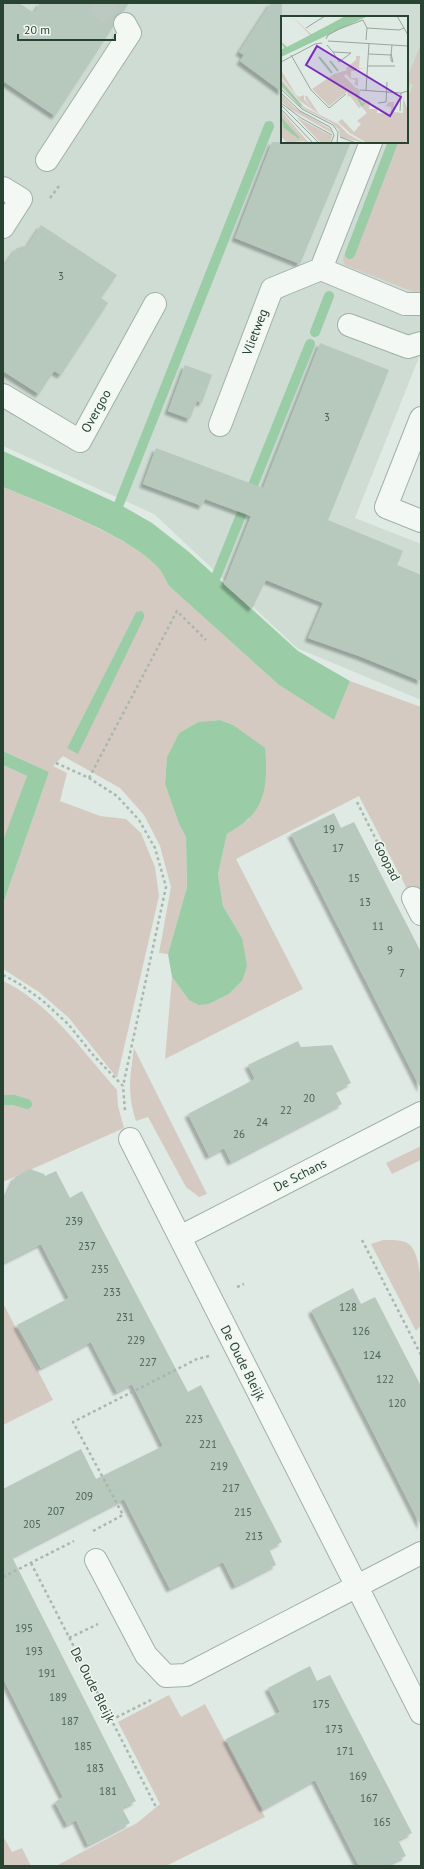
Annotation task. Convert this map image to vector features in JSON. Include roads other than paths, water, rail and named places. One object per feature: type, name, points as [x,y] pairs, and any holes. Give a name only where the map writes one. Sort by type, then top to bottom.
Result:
[{"type":"street","points":[[47,160],[130,34],[125,24]]},
{"type":"street","points":[[371,143],[321,269],[405,304],[421,304]]},
{"type":"street","points":[[3,188],[21,199],[3,226]]},
{"type":"street","name":"Vlietweg","points":[[220,425],[272,289],[321,269]]},
{"type":"street","name":"Overgoo","points":[[3,395],[80,441],[155,304]]},
{"type":"street","points":[[349,324],[408,347],[421,343]]},
{"type":"street","points":[[421,418],[386,507],[421,521]]},
{"type":"street","name":"De Schans","points":[[180,1237],[421,1114]]},
{"type":"street","name":"De Oude Bleijk","points":[[130,1139],[421,1713]]},
{"type":"street","points":[[96,1560],[146,1655],[166,1676],[186,1675],[421,1553]]},
{"type":"waterway","points":[[119,504],[269,126]]},
{"type":"waterway","points":[[350,254],[393,143]]},
{"type":"waterway","points":[[315,332],[329,296]]},
{"type":"waterway","points":[[216,577],[310,344]]},
{"type":"waterway","points":[[3,1100],[14,1100],[27,1104]]},
{"type":"tunnel","points":[[93,3],[125,24]]}]
